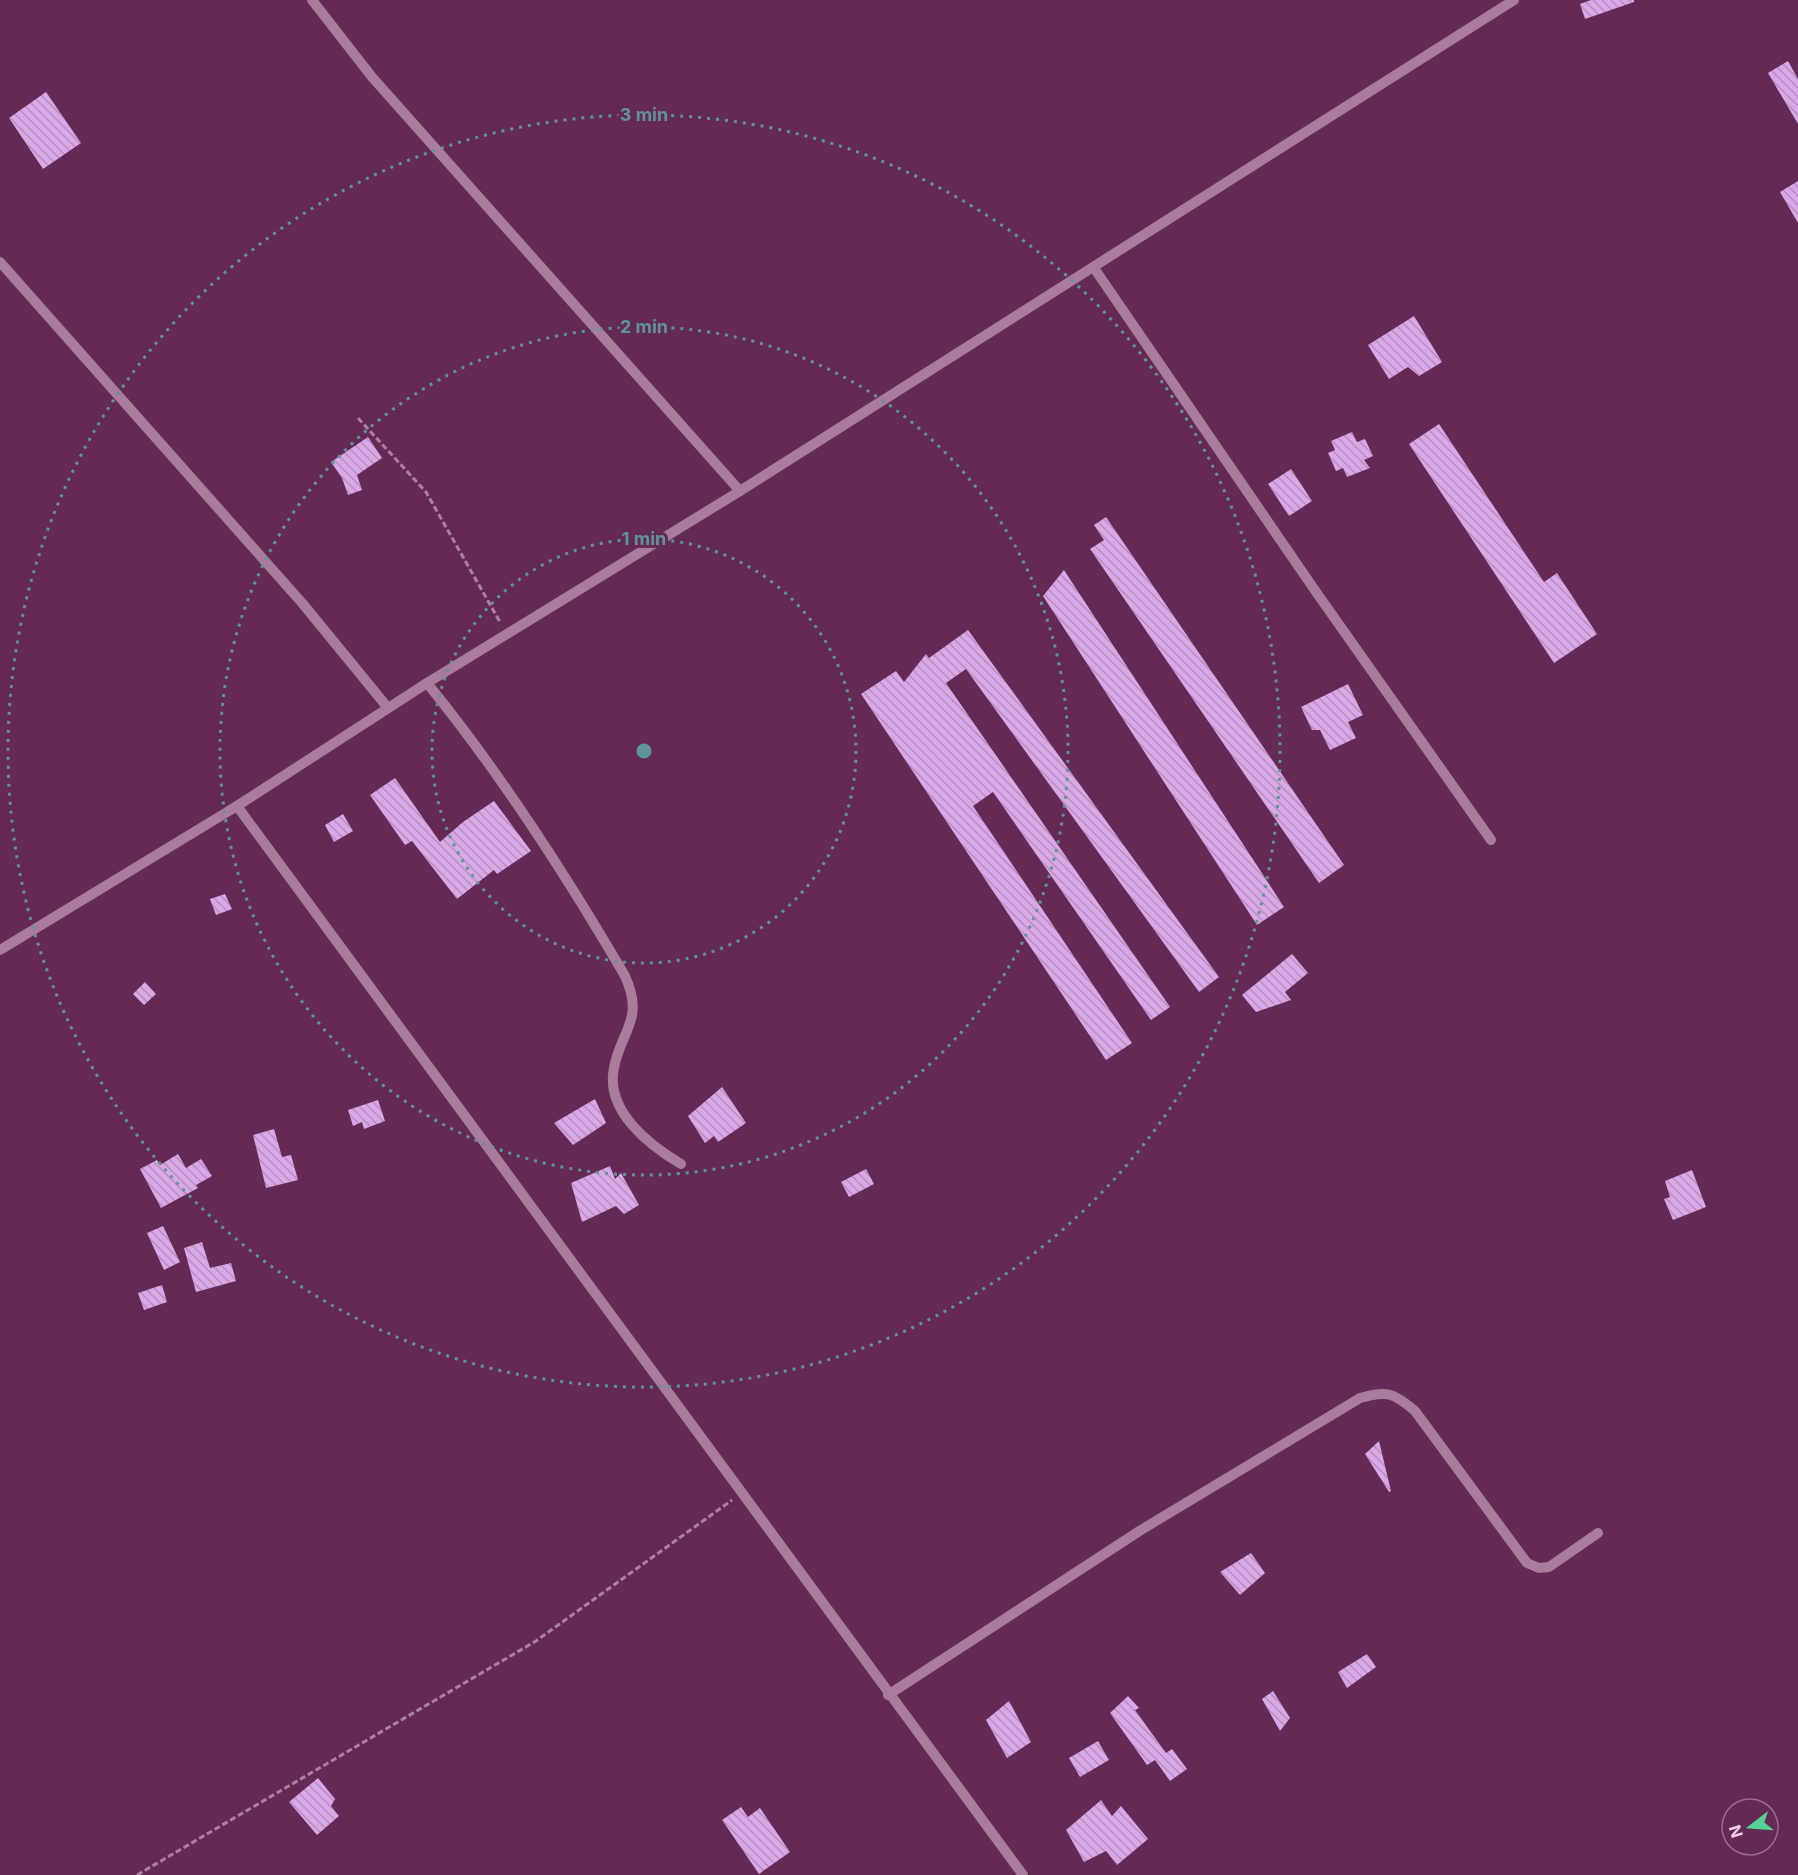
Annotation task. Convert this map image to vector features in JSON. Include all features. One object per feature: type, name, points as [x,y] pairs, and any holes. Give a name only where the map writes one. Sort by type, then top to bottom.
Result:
[{"type":"street","points":[[312,0],[372,77],[740,491]]},
{"type":"street","points":[[0,950],[237,806],[427,683],[740,491],[1514,0]]},
{"type":"street","points":[[0,262],[303,604],[388,708]]},
{"type":"street","points":[[1094,268],[1307,579],[1491,840]]},
{"type":"street","points":[[427,683],[506,788],[626,976],[632,991],[633,1015],[614,1067],[615,1095],[629,1121],[668,1156],[681,1164]]},
{"type":"street","points":[[237,806],[888,1695],[1023,1875]]},
{"type":"street","points":[[888,1695],[1140,1530],[1360,1398],[1375,1394],[1396,1395],[1415,1411],[1527,1563],[1539,1568],[1549,1567],[1598,1533]]},
{"type":"path","points":[[358,418],[426,492],[507,634]]},
{"type":"path","points":[[137,1875],[536,1641],[741,1494]]},
{"type":"building","points":[[1591,0],[1634,0],[1634,2],[1585,19],[1580,4]]},
{"type":"building","points":[[1788,61],[1798,79],[1798,124],[1768,73]]},
{"type":"building","points":[[46,92],[81,143],[43,169],[9,118]]},
{"type":"building","points":[[1798,181],[1798,223],[1780,192]]},
{"type":"building","points":[[1414,316],[1442,362],[1419,376],[1408,367],[1389,379],[1368,345]]},
{"type":"building","points":[[1439,424],[1544,582],[1557,573],[1597,634],[1554,663],[1409,444]]},
{"type":"building","points":[[1352,432],[1357,442],[1365,439],[1373,456],[1364,460],[1370,468],[1347,477],[1343,468],[1336,471],[1328,453],[1335,450],[1331,441]]},
{"type":"building","points":[[368,437],[382,458],[357,475],[362,490],[348,495],[342,478],[331,462]]},
{"type":"building","points":[[1291,469],[1312,501],[1289,516],[1268,484]]},
{"type":"building","points":[[1106,517],[1344,865],[1319,883],[1090,549],[1104,540],[1094,525]]},
{"type":"building","points":[[1064,570],[1284,907],[1257,925],[1043,596]]},
{"type":"building","points":[[968,630],[1219,977],[1199,992],[966,669],[946,683],[1170,1007],[1151,1020],[993,792],[973,806],[1132,1043],[1106,1060],[861,694],[896,671],[904,682],[926,654],[929,658]]},
{"type":"building","points":[[1348,684],[1363,715],[1348,722],[1356,738],[1330,750],[1320,730],[1312,730],[1301,707]]},
{"type":"building","points":[[395,778],[440,842],[463,822],[494,801],[531,851],[497,874],[494,870],[457,899],[412,841],[405,845],[370,795]]},
{"type":"building","points":[[343,814],[353,831],[334,842],[325,825]]},
{"type":"building","points":[[225,894],[232,909],[216,915],[210,899]]},
{"type":"building","points":[[1292,954],[1308,973],[1285,992],[1291,1000],[1256,1012],[1242,995]]},
{"type":"building","points":[[145,982],[156,994],[144,1005],[133,994]]},
{"type":"building","points":[[722,1087],[746,1123],[718,1142],[714,1136],[705,1143],[688,1116]]},
{"type":"building","points":[[595,1099],[606,1123],[573,1145],[554,1123]]},
{"type":"building","points":[[378,1100],[385,1121],[364,1129],[362,1122],[353,1126],[348,1110]]},
{"type":"building","points":[[274,1129],[282,1157],[291,1155],[298,1180],[266,1188],[253,1135]]},
{"type":"building","points":[[178,1154],[186,1168],[201,1159],[212,1176],[196,1185],[198,1188],[161,1208],[140,1169],[157,1160],[160,1165]]},
{"type":"building","points":[[610,1166],[615,1179],[621,1173],[639,1205],[624,1214],[616,1206],[582,1222],[571,1183]]},
{"type":"building","points":[[866,1169],[874,1184],[849,1197],[841,1182]]},
{"type":"building","points":[[1692,1170],[1706,1207],[1673,1220],[1664,1199],[1670,1197],[1665,1181]]},
{"type":"building","points":[[163,1226],[180,1262],[164,1270],[147,1233]]},
{"type":"building","points":[[202,1242],[210,1268],[231,1263],[236,1281],[196,1292],[184,1248]]},
{"type":"building","points":[[162,1285],[167,1302],[144,1310],[138,1293]]},
{"type":"building","points":[[1379,1441],[1391,1491],[1389,1492],[1365,1454]]},
{"type":"building","points":[[1251,1553],[1265,1573],[1240,1595],[1220,1572]]},
{"type":"building","points":[[1367,1654],[1376,1667],[1347,1688],[1338,1672]]},
{"type":"building","points":[[1273,1691],[1290,1718],[1280,1731],[1262,1699]]},
{"type":"building","points":[[1128,1696],[1139,1708],[1135,1710],[1166,1753],[1172,1749],[1187,1769],[1170,1781],[1155,1760],[1147,1765],[1110,1713]]},
{"type":"building","points":[[1009,1701],[1031,1742],[1007,1758],[986,1720]]},
{"type":"building","points":[[1098,1741],[1109,1760],[1080,1777],[1069,1758]]},
{"type":"building","points":[[318,1778],[335,1799],[331,1806],[339,1816],[317,1835],[289,1802]]},
{"type":"building","points":[[1101,1800],[1112,1816],[1121,1806],[1148,1839],[1117,1865],[1106,1851],[1084,1862],[1066,1830]]},
{"type":"building","points":[[741,1807],[748,1817],[760,1808],[790,1852],[759,1874],[722,1820]]}]
